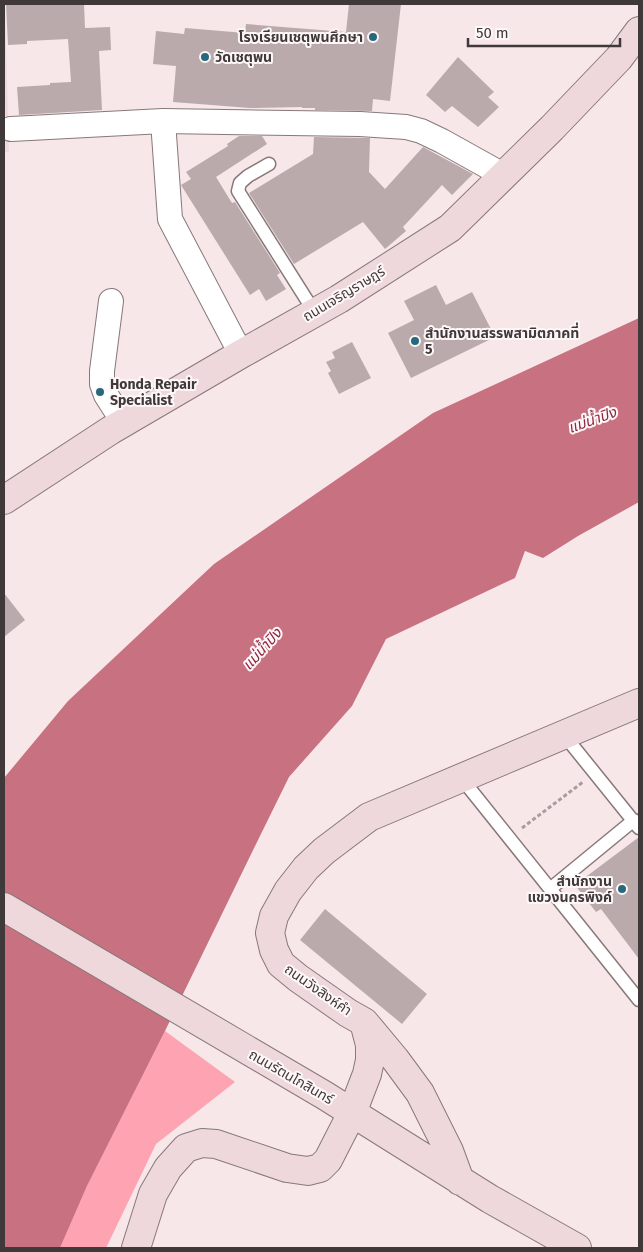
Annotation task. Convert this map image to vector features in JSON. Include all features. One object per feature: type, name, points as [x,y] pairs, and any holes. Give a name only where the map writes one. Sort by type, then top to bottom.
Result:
[{"type":"street","name":"ถนนเจริญราษฎร์","points":[[4,500],[124,423],[241,354],[339,300],[450,228],[552,128],[637,38]]},
{"type":"street","points":[[11,129],[163,121],[360,124],[406,127],[421,131],[442,141],[503,175]]},
{"type":"street","points":[[163,121],[170,219],[241,354]]},
{"type":"street","points":[[111,301],[102,384],[106,395],[124,423]]},
{"type":"street","name":"ถนนวังสิงห์คำ","points":[[136,1248],[153,1194],[168,1168],[186,1148],[202,1143],[216,1144],[287,1168],[308,1171],[320,1168],[328,1160],[352,1112],[367,1074],[370,1060],[370,1045],[364,1022],[348,1013],[281,964],[274,950],[270,933],[274,916],[288,891],[306,868],[324,851],[370,818],[639,703]]},
{"type":"street","name":"ถนนรัตนโกสินทร์","points":[[4,907],[352,1112],[490,1200],[577,1248]]},
{"type":"street","points":[[364,1022],[420,1093],[450,1151],[460,1181]]},
{"type":"lane","points":[[269,164],[248,176],[240,183],[238,191],[315,313]]},
{"type":"lane","points":[[550,889],[637,824],[564,735]]},
{"type":"lane","points":[[462,779],[639,1000]]},
{"type":"path","points":[[509,837],[595,773]]},
{"type":"shaded area","points":[[4,4],[9,151],[4,153]]},
{"type":"shaded area","points":[[165,1031],[235,1082],[156,1144],[106,1248],[60,1248],[87,1186]]},
{"type":"water","name":"แม่น้ำปิง","points":[[639,318],[639,502],[543,558],[525,551],[515,578],[386,639],[352,706],[289,777],[87,1186],[60,1248],[4,1248],[4,778],[68,701],[214,564],[433,413]]},
{"type":"building","points":[[6,4],[84,4],[85,28],[110,27],[111,50],[99,51],[102,110],[19,115],[17,87],[71,82],[68,39],[27,41],[27,44],[8,45]]},
{"type":"building","points":[[349,4],[401,4],[390,101],[373,99],[372,111],[315,110],[315,108],[302,107],[250,108],[173,102],[176,66],[153,64],[156,31],[184,34],[185,28],[245,33],[246,24],[346,32]]},
{"type":"building","points":[[458,57],[494,92],[488,97],[499,107],[478,127],[452,106],[445,112],[426,95]]},
{"type":"building","points":[[239,136],[262,136],[267,144],[216,177],[232,203],[235,202],[280,273],[277,275],[286,289],[266,301],[259,289],[250,295],[181,185],[191,179],[186,172],[228,146],[227,144]]},
{"type":"building","points":[[314,137],[370,138],[369,172],[385,189],[423,147],[473,174],[452,195],[442,185],[403,227],[406,231],[385,249],[363,222],[294,264],[249,193],[313,154]]},
{"type":"building","points":[[436,285],[446,305],[472,292],[495,337],[411,378],[388,333],[414,320],[404,301]]},
{"type":"building","points":[[352,342],[371,378],[339,394],[328,373],[331,371],[326,362],[335,358],[332,352]]},
{"type":"building","points":[[4,593],[25,620],[4,637]]},
{"type":"building","points":[[639,837],[639,959],[601,909],[596,912],[575,885]]},
{"type":"building","points":[[325,909],[427,994],[402,1024],[300,940]]},
{"type":"place","name":"โรงเรียนเชตุพนศึกษา","points":[[373,37]]},
{"type":"place","name":"วัดเชตุพน","points":[[205,57]]},
{"type":"place","name":"สำนักงานสรรพสามิตภาคที่ 5","points":[[415,341]]},
{"type":"place","name":"Honda Repair Specialist","points":[[100,392]]},
{"type":"place","name":"สำนักงาน แขวงนครพิงค์","points":[[622,889]]}]
